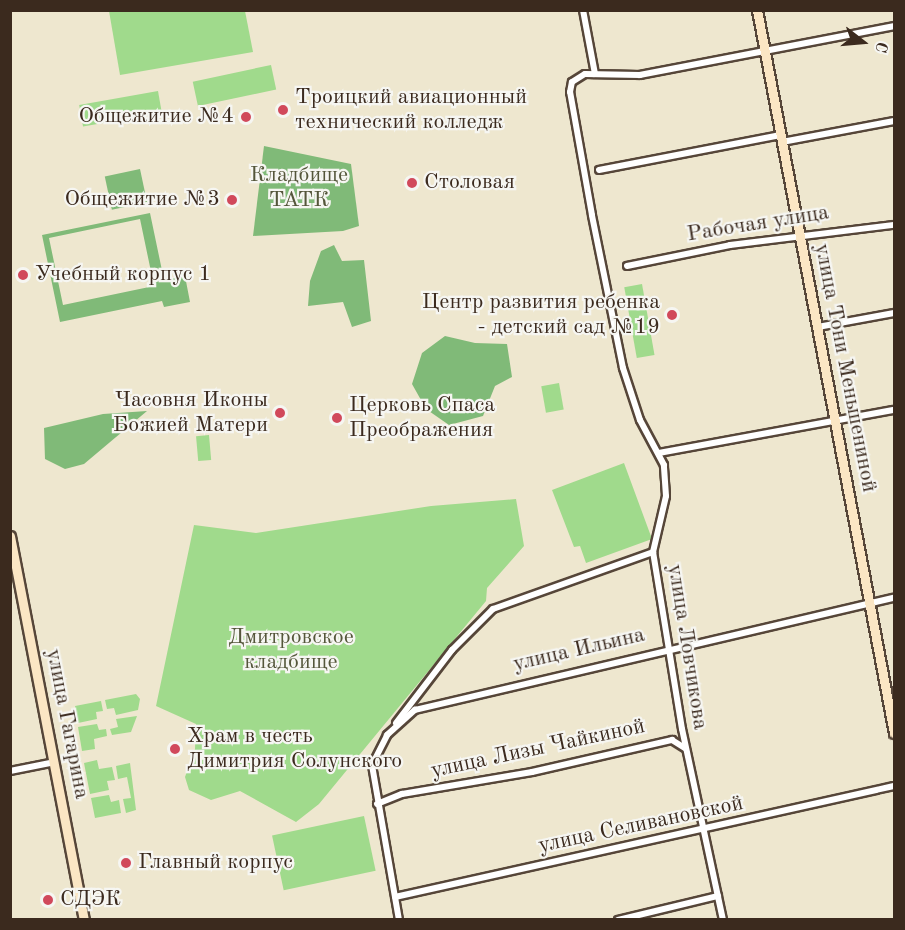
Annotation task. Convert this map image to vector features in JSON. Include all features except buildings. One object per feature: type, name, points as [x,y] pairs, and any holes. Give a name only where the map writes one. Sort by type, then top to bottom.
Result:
[{"type":"street","points":[[583,10],[595,74],[639,75],[894,26]]},
{"type":"street","name":"улица Тони Меньшениной","points":[[757,10],[894,733]]},
{"type":"street","name":"улица Ловчикова","points":[[595,74],[578,75],[570,92],[622,368],[640,420],[664,465],[666,496],[653,552],[682,729],[723,920]]},
{"type":"street","points":[[599,171],[894,121]]},
{"type":"street","name":"Рабочая улица","points":[[627,266],[800,235],[894,225]]},
{"type":"street","points":[[818,327],[894,313]]},
{"type":"street","points":[[659,453],[894,410]]},
{"type":"street","name":"улица Гагарина","points":[[10,536],[84,920]]},
{"type":"street","name":"улица Ильина","points":[[377,804],[373,757],[387,735],[452,650],[493,609],[653,552]]},
{"type":"street","name":"улица Ильина","points":[[387,735],[415,710],[443,700],[894,598]]},
{"type":"street","name":"улица Лизы Чайкиной","points":[[377,804],[402,794],[531,772],[672,740],[682,729]]},
{"type":"street","name":"улица Лизы Чайкиной","points":[[672,740],[686,748]]},
{"type":"street","points":[[10,771],[55,762]]},
{"type":"street","name":"улица Селивановской","points":[[395,897],[704,831],[894,786]]},
{"type":"street","points":[[377,804],[399,920]]},
{"type":"street","points":[[618,920],[718,896]]},
{"type":"green space","points":[[109,11],[245,11],[253,52],[120,75]]},
{"type":"green space","points":[[271,65],[276,89],[198,106],[193,82]]},
{"type":"green space","points":[[158,91],[162,113],[83,127],[79,105]]},
{"type":"green space","name":"Кладбище ТАТК","points":[[264,146],[351,164],[359,226],[343,231],[253,236]]},
{"type":"green space","points":[[140,169],[147,202],[112,210],[105,176]]},
{"type":"green space","points":[[150,213],[164,280],[185,276],[190,302],[164,307],[162,301],[60,322],[42,235]],"holes":[[[140,219],[154,286],[63,305],[49,238]]]},
{"type":"green space","points":[[334,245],[342,261],[364,260],[371,321],[352,327],[343,302],[308,306],[310,281],[321,251]]},
{"type":"green space","points":[[642,284],[655,355],[637,358],[624,287]]},
{"type":"green space","points":[[445,336],[475,343],[507,344],[512,377],[495,386],[483,416],[449,425],[426,409],[412,384],[422,353]]},
{"type":"green space","points":[[559,383],[564,410],[546,413],[541,386]]},
{"type":"green space","points":[[147,411],[84,464],[65,469],[45,459],[44,428],[103,414]]},
{"type":"green space","points":[[209,435],[211,460],[198,461],[196,436]]},
{"type":"green space","points":[[624,463],[652,539],[586,563],[580,546],[574,547],[552,490]]},
{"type":"green space","name":"Дмитровское кладбище","points":[[516,499],[524,546],[487,588],[486,601],[319,804],[296,822],[240,791],[211,800],[189,790],[185,777],[195,749],[196,724],[156,706],[194,525],[256,533],[431,506]]},
{"type":"green space","points":[[136,694],[140,699],[138,710],[116,715],[114,708],[107,709],[105,700]]},
{"type":"green space","points":[[101,701],[103,711],[96,712],[97,719],[78,723],[75,706]]},
{"type":"green space","points":[[137,716],[131,732],[112,735],[110,729],[118,727],[116,719]]},
{"type":"green space","points":[[97,724],[99,730],[106,729],[107,736],[94,739],[95,749],[82,751],[78,727]]},
{"type":"green space","points":[[97,760],[99,769],[112,767],[115,780],[107,781],[109,790],[90,794],[84,763]]},
{"type":"green space","points":[[130,763],[136,810],[126,813],[123,799],[131,798],[127,777],[118,779],[116,766]]},
{"type":"green space","points":[[109,795],[111,802],[119,800],[121,813],[95,818],[91,798]]},
{"type":"green space","points":[[364,816],[376,871],[284,890],[272,836]]},
{"type":"place","name":"Троицкий авиационный технический колледж","points":[[283,110]]},
{"type":"place","name":"Общежитие №4","points":[[246,117]]},
{"type":"place","name":"Столовая","points":[[412,183]]},
{"type":"place","name":"Общежитие №3","points":[[232,200]]},
{"type":"place","name":"Учебный корпус 1","points":[[23,275]]},
{"type":"place","name":"Центр развития ребенка - детский сад №19","points":[[672,315]]},
{"type":"place","name":"Часовня Иконы Божией Матери","points":[[280,413]]},
{"type":"place","name":"Церковь Спаса Преображения","points":[[337,418]]},
{"type":"place","name":"Храм в честь Димитрия Солунского","points":[[175,749]]},
{"type":"place","name":"Главный корпус","points":[[126,863]]},
{"type":"place","name":"СДЭК","points":[[48,900]]}]
